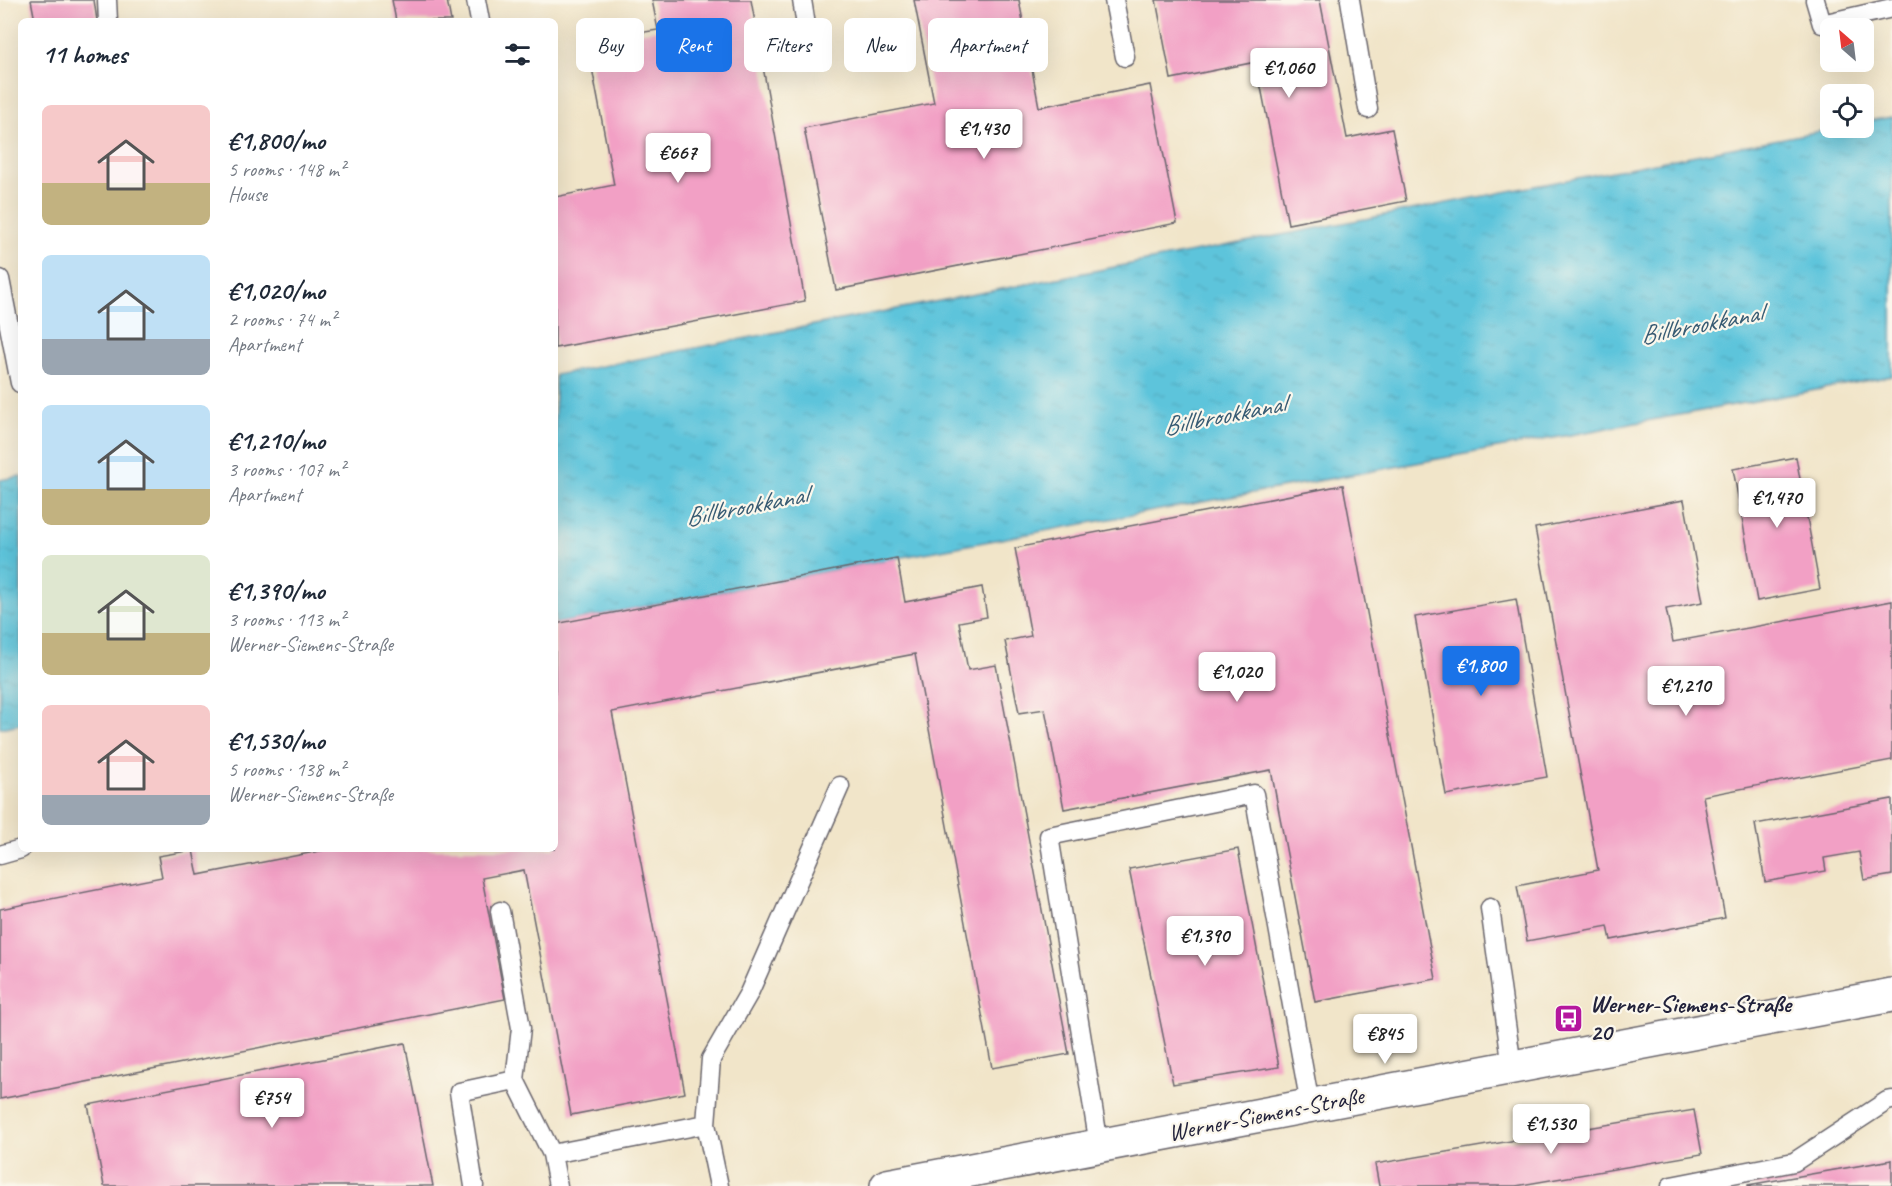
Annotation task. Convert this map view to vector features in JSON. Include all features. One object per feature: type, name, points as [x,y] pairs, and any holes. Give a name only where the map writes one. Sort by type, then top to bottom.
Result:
[{"type":"street","name":"Werner-Siemens-Straße","points":[[887,1186],[1892,995]]},
{"type":"lane","points":[[107,0],[108,18]]},
{"type":"lane","points":[[476,0],[479,18]]},
{"type":"lane","points":[[802,0],[805,18]]},
{"type":"lane","points":[[1114,0],[1125,57]]},
{"type":"lane","points":[[1350,0],[1368,109]]},
{"type":"lane","points":[[1815,0],[1822,24],[1892,8]]},
{"type":"lane","points":[[0,279],[18,373]]},
{"type":"lane","points":[[719,1186],[706,1124],[711,1059],[749,993],[840,786]]},
{"type":"lane","points":[[1099,1145],[1049,836],[1254,794],[1310,1105]]},
{"type":"lane","points":[[0,855],[18,850]]},
{"type":"lane","points":[[1490,908],[1512,1067]]},
{"type":"lane","points":[[500,910],[521,1028],[515,1080],[552,1154],[558,1186]]},
{"type":"lane","points":[[474,1186],[459,1092],[515,1080]]},
{"type":"lane","points":[[1671,1186],[1794,1162],[1887,1101],[1892,1100]]},
{"type":"lane","points":[[552,1154],[706,1124]]},
{"type":"water","name":"Billbrookkanal","points":[[1892,117],[1892,376],[897,558],[558,623],[558,374],[1820,131],[1820,138],[1874,138],[1874,120]]},
{"type":"water","points":[[18,477],[18,725],[0,728],[0,480]]},
{"type":"building","points":[[31,0],[94,0],[97,18],[34,18]]},
{"type":"building","points":[[392,0],[447,0],[450,18],[395,18]]},
{"type":"building","points":[[652,0],[751,0],[754,18],[744,18],[744,72],[764,72],[805,301],[558,347],[558,196],[614,185],[593,72],[644,72],[644,32],[656,30],[656,72],[732,72],[732,18],[656,18],[656,20]]},
{"type":"building","points":[[914,0],[1019,0],[1022,18],[928,18],[928,72],[1032,72],[1039,107],[1150,85],[1177,223],[836,290],[804,128],[934,103]]},
{"type":"building","points":[[1156,0],[1320,0],[1347,138],[1392,129],[1406,201],[1288,224],[1256,62],[1171,79]]},
{"type":"building","points":[[1796,457],[1820,589],[1757,601],[1733,469]]},
{"type":"building","points":[[1343,485],[1436,979],[1315,1002],[1271,770],[1064,809],[1045,709],[1019,713],[1005,641],[1031,636],[1015,548]]},
{"type":"building","points":[[1684,500],[1703,602],[1666,609],[1673,642],[1892,601],[1892,760],[1703,796],[1725,918],[1611,940],[1608,926],[1527,941],[1517,886],[1598,870],[1535,528]]},
{"type":"building","points":[[897,558],[905,602],[982,587],[987,617],[959,622],[968,670],[996,665],[1069,1054],[992,1068],[915,654],[612,712],[685,1093],[571,1115],[524,870],[482,878],[505,999],[0,1099],[0,909],[162,877],[158,856],[181,852],[193,852],[198,875],[315,852],[558,852],[558,623]]},
{"type":"building","points":[[1516,599],[1547,777],[1446,795],[1415,617]]},
{"type":"building","points":[[1892,799],[1892,875],[1864,880],[1859,852],[1824,858],[1826,871],[1765,882],[1755,824]]},
{"type":"building","points":[[1238,849],[1279,1067],[1173,1084],[1129,869]]},
{"type":"building","points":[[405,1043],[433,1186],[104,1186],[88,1105]]},
{"type":"building","points":[[1694,1110],[1702,1154],[1516,1186],[1379,1186],[1375,1164]]},
{"type":"building","points":[[1892,1160],[1892,1186],[1748,1186],[1748,1185]]},
{"type":"place","name":"Werner-Siemens-Straße 20","points":[[1569,1018]]}]
